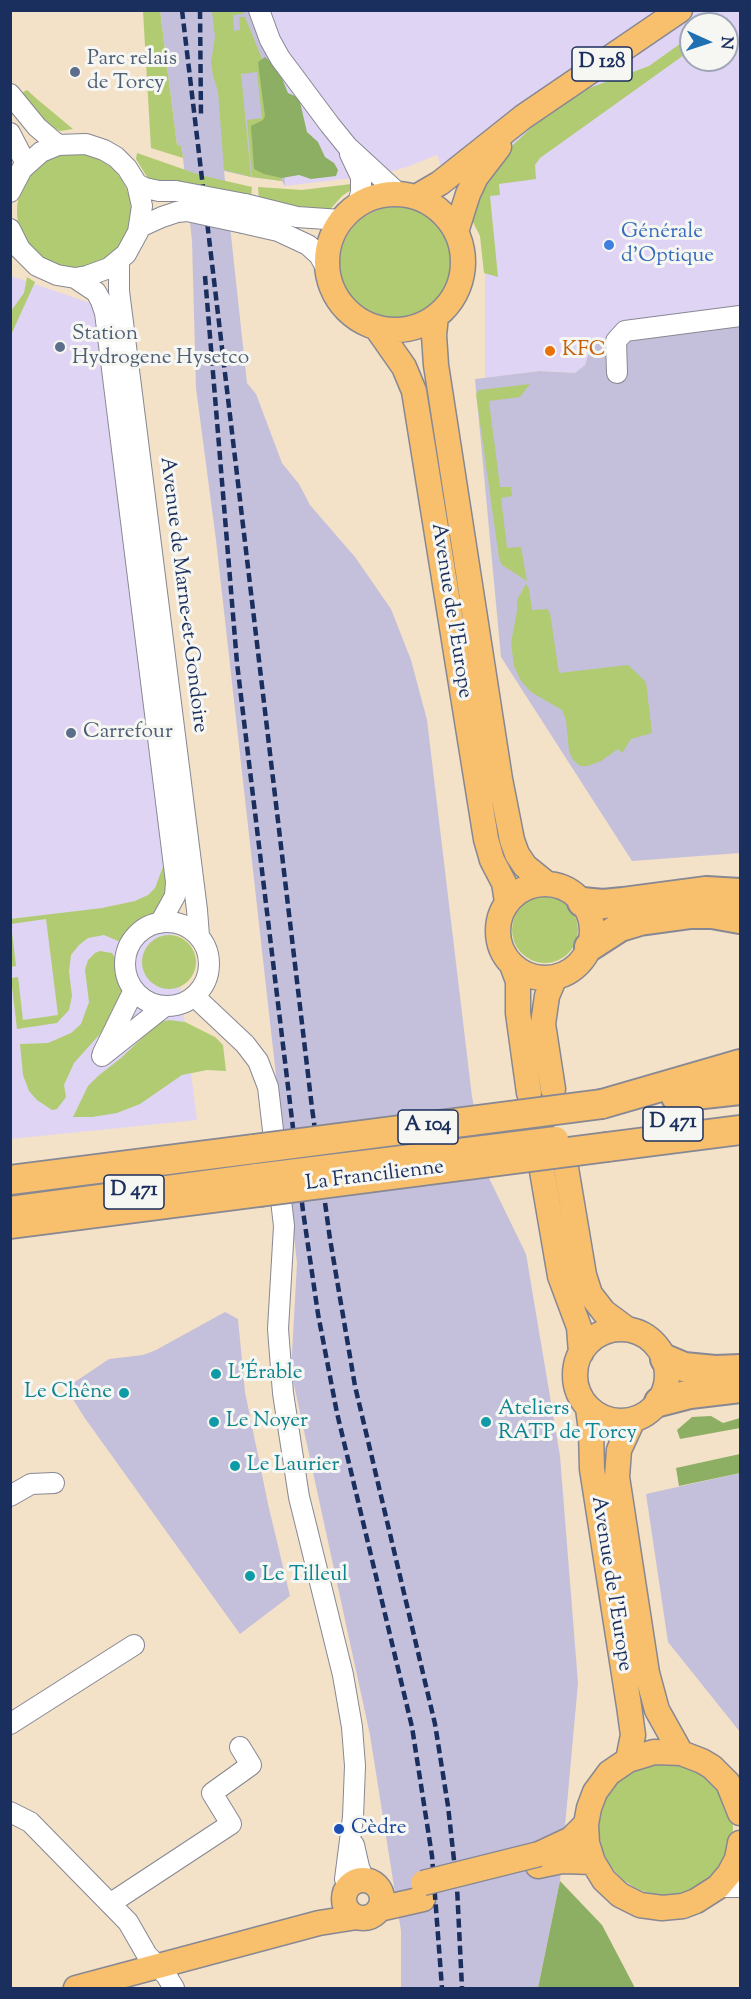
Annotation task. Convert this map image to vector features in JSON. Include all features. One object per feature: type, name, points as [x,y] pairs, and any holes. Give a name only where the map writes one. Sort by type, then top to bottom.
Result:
[{"type":"highway","points":[[582,902],[623,902],[706,891],[741,893]]},
{"type":"highway","points":[[589,947],[620,927],[640,921],[691,914],[712,914],[741,919]]},
{"type":"highway","points":[[602,1104],[741,1064]]},
{"type":"highway","name":"La Francilienne","points":[[10,1224],[257,1172],[602,1104],[741,1090]]},
{"type":"highway","name":"La Francilienne","points":[[10,1180],[257,1172],[606,1140],[696,1136],[741,1130]]},
{"type":"highway","points":[[696,1136],[719,1145],[741,1146]]},
{"type":"highway","points":[[664,1359],[684,1367],[715,1370],[741,1368]]},
{"type":"highway","points":[[659,1402],[690,1394],[741,1388]]},
{"type":"main road","name":"D 128","points":[[407,195],[440,183],[523,117],[680,10]]},
{"type":"main road","name":"D 128","points":[[456,232],[476,177],[523,117]]},
{"type":"main road","points":[[407,195],[440,210],[456,232],[463,252],[462,273],[456,293],[444,310],[436,316],[407,329],[376,327],[358,319],[343,305],[333,288],[327,269],[329,243],[349,212],[377,196],[407,195]]},
{"type":"main road","name":"Avenue de l'Europe","points":[[436,316],[434,335],[436,365],[512,840],[525,866],[546,883],[563,887],[582,902]]},
{"type":"main road","name":"Avenue de l'Europe","points":[[376,327],[404,367],[414,391],[486,839],[492,860],[504,883],[507,902]]},
{"type":"main road","points":[[546,883],[524,888],[507,902],[500,914],[497,927],[498,941],[503,954],[521,972],[532,976],[555,977],[579,963],[589,947],[591,924],[582,902]]},
{"type":"main road","points":[[512,965],[518,981],[518,1013],[530,1093]]},
{"type":"main road","points":[[553,1089],[543,1024],[547,996],[555,977]]},
{"type":"main road","name":"D 471","points":[[606,1140],[741,1116]]},
{"type":"main road","points":[[566,1168],[584,1275],[590,1294],[603,1312],[627,1329]]},
{"type":"main road","name":"Avenue de l'Europe","points":[[542,1171],[560,1276],[579,1327],[580,1353],[575,1376],[581,1398],[588,1408],[592,1469],[632,1726],[633,1735],[628,1760]]},
{"type":"main road","name":"D 471","points":[[10,1209],[257,1172]]},
{"type":"main road","points":[[580,1353],[600,1334],[627,1329],[639,1332],[650,1339],[664,1359],[667,1381],[664,1392],[659,1402],[647,1414],[633,1420],[609,1420],[588,1408]]},
{"type":"main road","name":"Avenue de l'Europe","points":[[633,1420],[619,1450],[617,1478],[647,1673],[657,1710],[681,1753]]},
{"type":"main road","points":[[738,1800],[728,1783],[712,1767],[702,1761],[681,1753],[654,1752],[628,1760],[609,1773],[595,1792],[586,1824],[587,1843],[592,1862],[604,1880],[620,1895],[640,1905],[662,1908],[683,1906],[729,1887],[729,1874],[739,1855]]},
{"type":"main road","points":[[76,1989],[320,1923],[362,1897],[404,1888],[423,1891],[538,1860],[571,1839],[586,1824]]},
{"type":"main road","points":[[538,1860],[592,1862]]},
{"type":"street","points":[[140,227],[177,212],[297,217],[349,212],[361,192],[361,177],[347,146],[280,58],[270,40],[259,10]]},
{"type":"street","points":[[10,94],[37,127],[58,145]]},
{"type":"street","points":[[10,133],[26,164]]},
{"type":"street","points":[[10,192],[18,174],[41,152],[58,145],[86,144],[104,150],[127,168],[137,184],[142,206],[140,227],[131,246],[119,261],[99,273],[75,278],[57,275],[37,266],[20,249],[11,233]]},
{"type":"street","points":[[347,146],[407,195]]},
{"type":"street","points":[[137,184],[159,191],[176,191],[244,213],[308,245],[319,255],[327,269]]},
{"type":"street","name":"Avenue de Marne-et-Gondoire","points":[[119,261],[119,291],[199,936]]},
{"type":"street","name":"Avenue de Marne-et-Gondoire","points":[[75,278],[96,292],[105,313],[176,882],[175,896],[160,922]]},
{"type":"street","points":[[617,373],[615,341],[625,331],[741,316]]},
{"type":"street","points":[[160,922],[174,922],[188,927],[199,936],[206,947],[209,960],[208,974],[203,986],[194,996],[185,1002],[165,1006],[153,1004],[134,990],[125,966],[127,953],[139,933],[160,922]]},
{"type":"street","points":[[134,990],[102,1056],[165,1006]]},
{"type":"street","points":[[194,996],[245,1044],[258,1061],[268,1087],[284,1226],[278,1329],[280,1367],[299,1497],[349,1702],[355,1766],[352,1832],[345,1879],[362,1897]]},
{"type":"street","points":[[10,1496],[31,1484],[54,1483]]},
{"type":"street","points":[[10,1724],[134,1645]]},
{"type":"street","points":[[111,1903],[231,1824],[212,1793],[251,1765],[240,1747]]},
{"type":"street","points":[[10,1812],[30,1822],[111,1903],[128,1922],[147,1955],[166,1976],[174,1989]]},
{"type":"shaded area","points":[[160,11],[253,11],[282,88],[285,186],[282,181],[224,171],[247,383],[256,394],[282,463],[299,484],[310,505],[355,557],[391,609],[411,660],[427,720],[472,1097],[489,1178],[526,1254],[560,1456],[578,1683],[560,1881],[538,1988],[401,1988],[401,1931],[370,1735],[291,1371],[297,1263],[216,540],[196,388],[192,241],[183,158],[181,147],[177,145]]},
{"type":"shaded area","points":[[253,11],[740,11],[740,326],[592,343],[585,365],[575,373],[540,371],[485,378],[485,205],[454,184],[443,170],[437,155],[407,167],[377,175],[285,186],[282,88]]},
{"type":"shaded area","points":[[11,276],[93,304],[197,1120],[11,1139]]},
{"type":"shaded area","points":[[740,326],[740,853],[632,861],[501,657],[475,379],[540,371],[575,373],[585,365],[592,343]]},
{"type":"shaded area","points":[[225,1312],[238,1319],[245,1392],[290,1596],[240,1634],[84,1417],[66,1388],[109,1359],[143,1355],[156,1350]]},
{"type":"shaded area","points":[[740,1473],[740,1732],[668,1642],[646,1494]]},
{"type":"green space","points":[[143,11],[160,11],[177,145],[181,146],[183,158],[151,148]]},
{"type":"green space","points":[[212,11],[243,11],[244,14],[233,15],[234,31],[240,30],[239,17],[245,17],[273,86],[282,181],[252,177],[247,120],[262,118],[257,72],[241,74],[251,177],[224,170],[218,91],[211,62],[215,37]]},
{"type":"green space","points":[[679,45],[679,59],[540,158],[535,165],[536,179],[499,184],[500,195],[490,196],[498,277],[484,273],[480,236],[470,216],[497,160],[533,126],[584,90],[649,66]]},
{"type":"green space","points":[[265,57],[278,69],[288,93],[300,102],[307,132],[318,142],[325,157],[334,163],[338,170],[336,176],[311,179],[299,175],[282,178],[254,169],[251,126],[263,120],[265,116],[258,62]]},
{"type":"green space","points":[[27,90],[73,129],[60,131],[50,126],[17,96]]},
{"type":"green space","points":[[137,153],[200,175],[252,187],[251,197],[190,183],[165,183],[149,180],[136,159]]},
{"type":"green space","points":[[74,154],[96,158],[106,163],[122,179],[127,189],[131,211],[127,233],[122,243],[106,259],[96,264],[74,268],[52,264],[42,259],[26,243],[21,233],[17,211],[21,189],[26,179],[42,163],[52,158]]},
{"type":"green space","points":[[351,184],[351,190],[342,196],[327,213],[259,199],[258,187],[302,190]]},
{"type":"green space","points":[[396,207],[418,211],[436,223],[448,241],[452,263],[448,285],[436,303],[418,315],[396,319],[374,315],[356,303],[344,285],[340,263],[344,241],[356,223],[374,211]]},
{"type":"green space","points":[[27,277],[35,282],[11,335],[11,311],[24,293]]},
{"type":"green space","points":[[530,384],[520,397],[489,401],[500,487],[511,487],[512,496],[501,498],[507,548],[521,547],[527,581],[502,565],[499,558],[476,394],[479,390]]},
{"type":"green space","points":[[526,584],[532,610],[547,609],[550,613],[559,673],[628,665],[646,682],[652,733],[631,739],[622,753],[618,749],[601,761],[588,766],[580,766],[573,760],[569,751],[566,720],[562,710],[531,692],[521,681],[514,666],[511,643],[517,600]]},
{"type":"green space","points":[[164,864],[170,890],[158,913],[138,924],[123,943],[104,935],[88,938],[79,945],[71,955],[69,971],[72,996],[69,1010],[57,1023],[17,1029],[11,978],[18,977],[23,1020],[58,1015],[46,919],[11,924],[16,966],[11,967],[10,919],[102,908],[135,901],[148,895],[155,888]]},
{"type":"green space","points":[[551,897],[569,906],[576,917],[578,930],[576,943],[569,954],[558,961],[539,963],[521,954],[514,943],[512,924],[521,906],[532,899]]},
{"type":"green space","points":[[169,935],[179,937],[188,943],[194,952],[196,962],[194,972],[188,981],[179,987],[169,989],[159,987],[150,981],[144,972],[142,962],[144,952],[150,943],[159,937]]},
{"type":"green space","points":[[100,951],[112,953],[116,959],[124,991],[109,1024],[74,1063],[64,1085],[66,1097],[57,1109],[52,1110],[37,1100],[29,1091],[23,1075],[20,1044],[48,1043],[71,1033],[81,1024],[89,1002],[85,970],[88,960]]},
{"type":"green space","points":[[169,1020],[185,1022],[215,1037],[223,1045],[226,1071],[207,1070],[182,1075],[140,1104],[117,1113],[73,1117],[88,1086],[159,1022]]},
{"type":"green space","points":[[711,1416],[723,1423],[740,1418],[740,1428],[680,1439],[677,1430],[692,1417]]},
{"type":"green space","points":[[740,1454],[740,1473],[679,1486],[676,1468]]},
{"type":"green space","points":[[666,1761],[692,1766],[714,1780],[728,1802],[733,1828],[728,1854],[714,1876],[692,1890],[666,1895],[640,1890],[618,1876],[604,1854],[599,1828],[604,1802],[618,1780],[640,1766]]},
{"type":"green space","points":[[560,1881],[602,1925],[635,1988],[538,1988]]},
{"type":"railway","points":[[182,10],[312,1108],[330,1239],[355,1386],[435,1724],[448,1806],[457,1887],[462,1988]]},
{"type":"railway","points":[[200,10],[201,118]]},
{"type":"railway","points":[[205,276],[237,663],[303,1211],[318,1314],[337,1413],[412,1727],[432,1856],[442,1988]]},
{"type":"place","name":"Parc relais de Torcy","points":[[75,72]]},
{"type":"place","name":"Générale d'Optique","points":[[609,245]]},
{"type":"place","name":"Station Hydrogene Hysetco","points":[[60,347]]},
{"type":"place","name":"KFC","points":[[550,351]]},
{"type":"place","name":"Carrefour","points":[[71,733]]},
{"type":"place","name":"L'Érable","points":[[216,1374]]},
{"type":"place","name":"Le Chêne","points":[[124,1393]]},
{"type":"place","name":"Le Noyer","points":[[214,1422]]},
{"type":"place","name":"Ateliers RATP de Torcy","points":[[486,1422]]},
{"type":"place","name":"Le Laurier","points":[[235,1466]]},
{"type":"place","name":"Le Tilleul","points":[[250,1576]]},
{"type":"place","name":"Cèdre","points":[[339,1829]]}]
